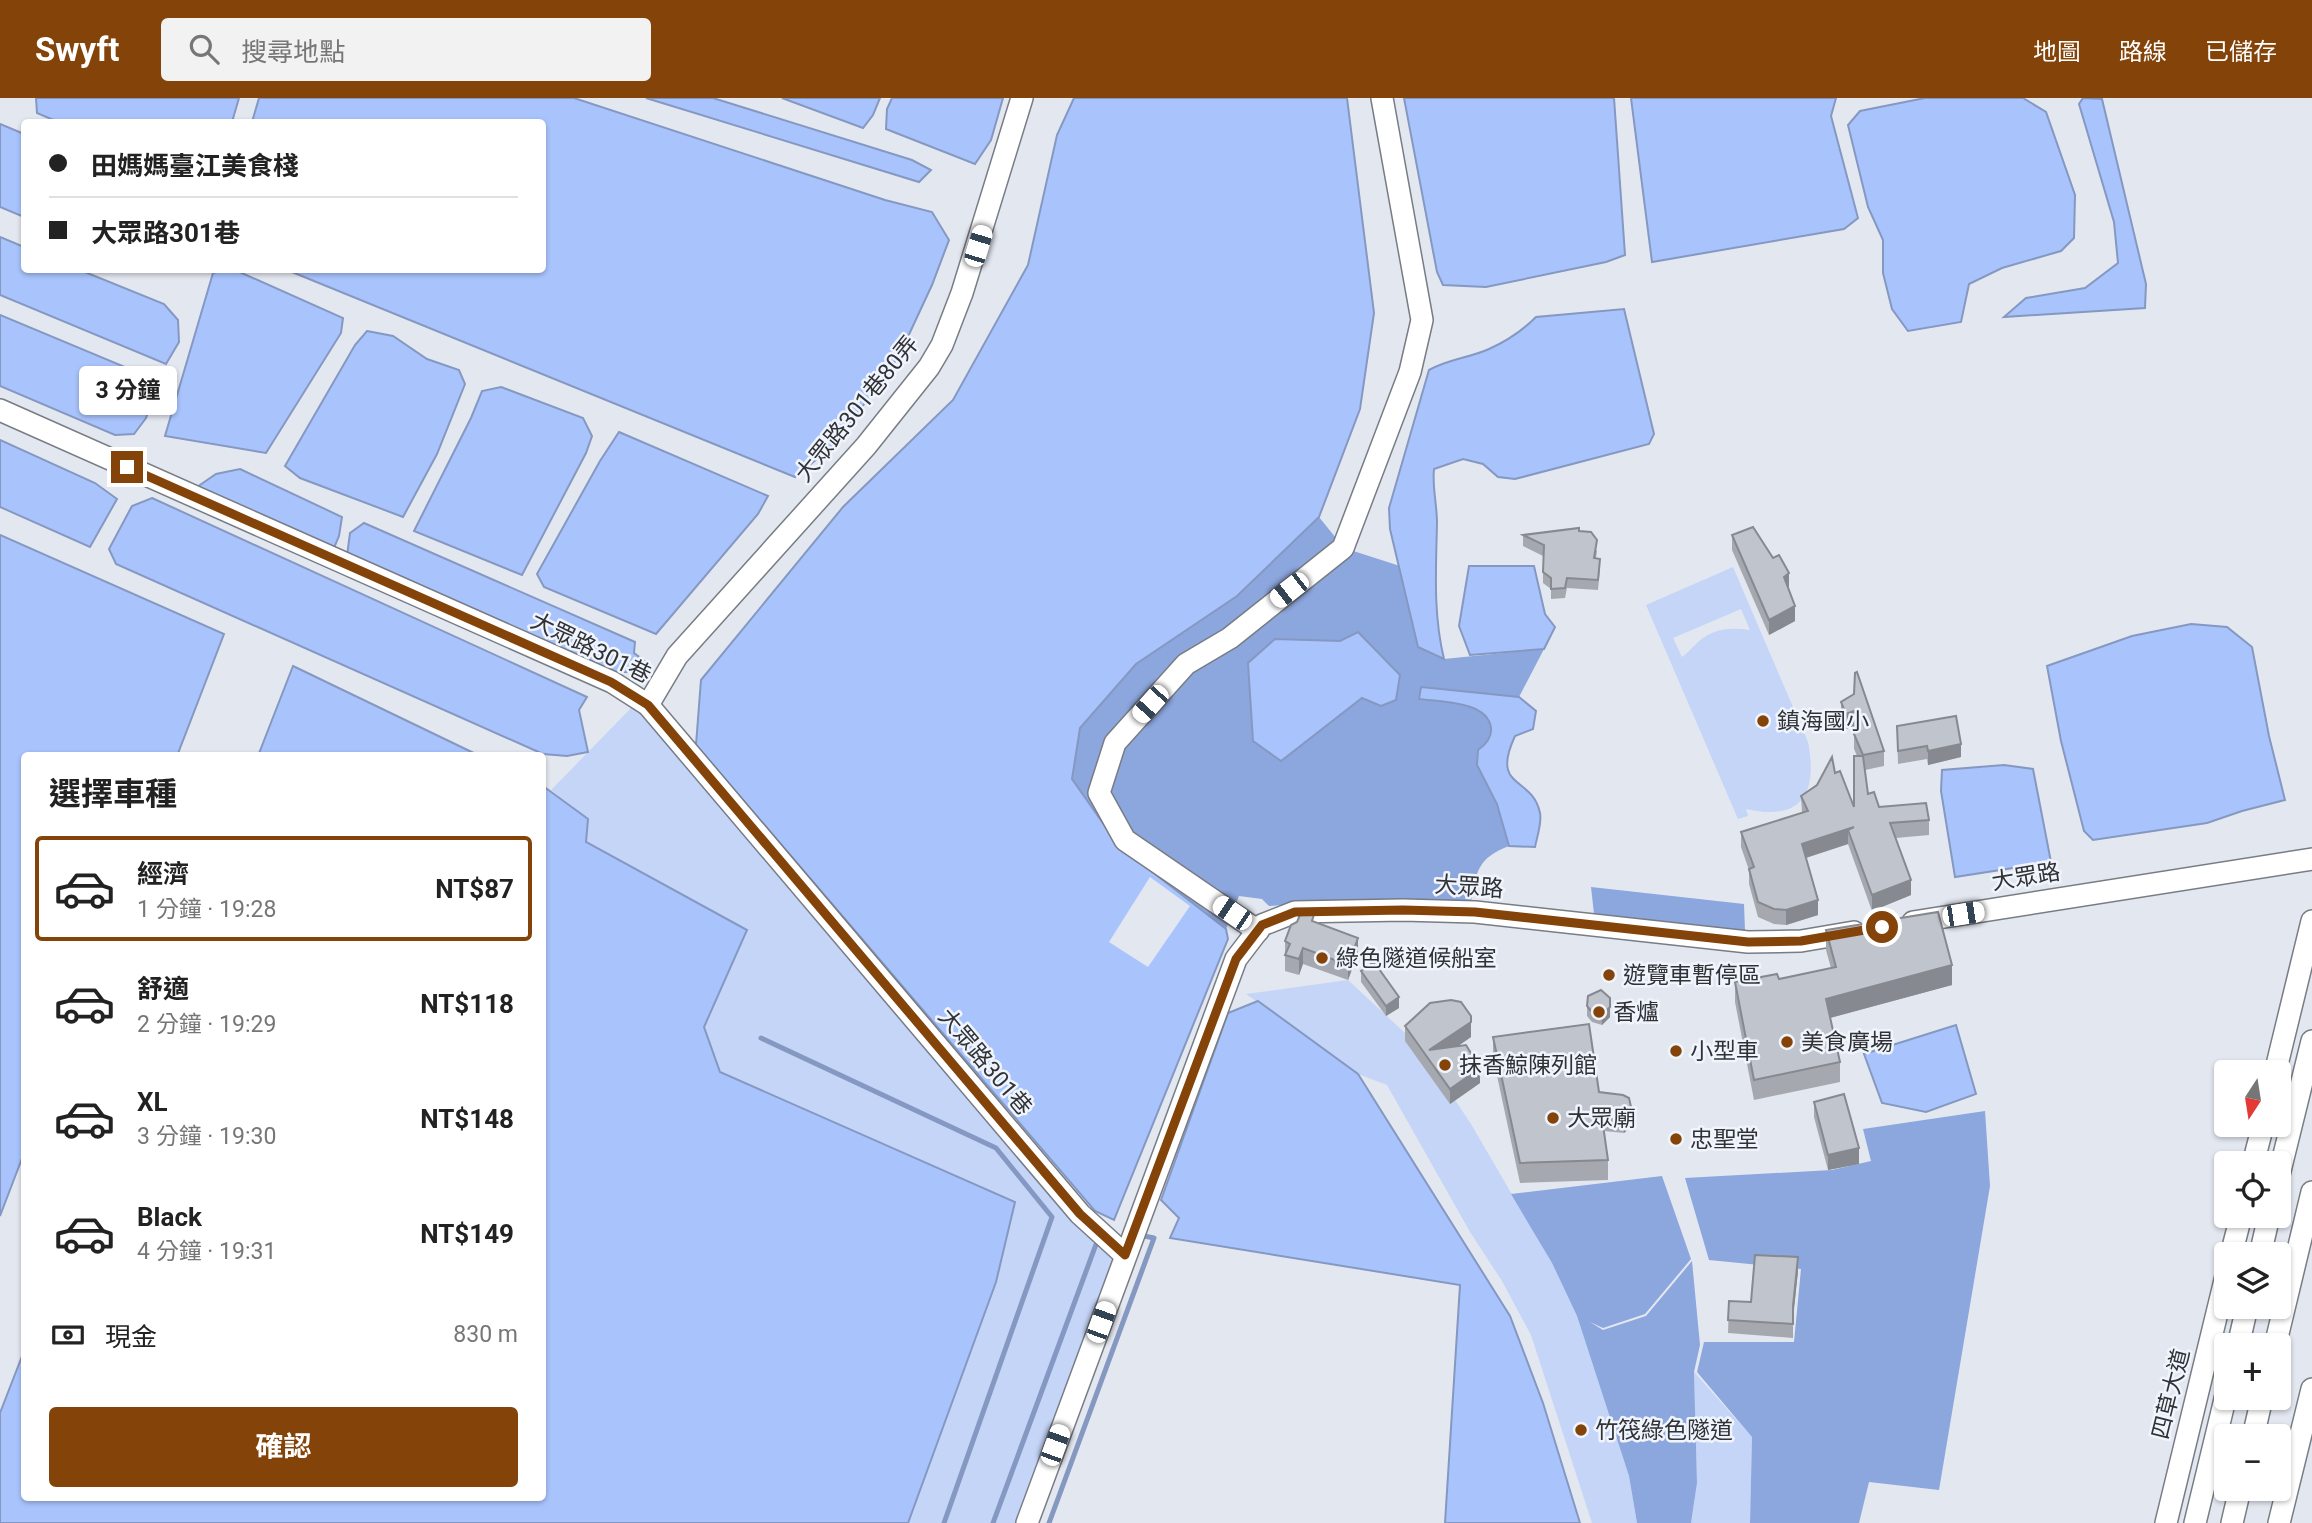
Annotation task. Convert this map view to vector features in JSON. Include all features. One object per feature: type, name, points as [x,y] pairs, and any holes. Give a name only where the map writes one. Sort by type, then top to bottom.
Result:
[{"type":"street","name":"大眾路301巷80弄","points":[[648,705],[677,656],[866,446],[929,367],[942,345],[962,293],[1022,98]]},
{"type":"street","points":[[1258,931],[1125,840],[1099,793],[1115,743],[1186,664],[1230,638],[1343,548],[1410,372],[1422,320],[1382,98]]},
{"type":"street","name":"大眾路301巷","points":[[0,410],[611,682],[648,705],[1080,1214],[1125,1255]]},
{"type":"street","name":"大眾路","points":[[1896,925],[2312,859]]},
{"type":"street","name":"大眾路","points":[[1027,1523],[1236,959],[1262,925],[1295,912],[1403,910],[1475,912],[1748,942],[1801,941],[1869,929]]},
{"type":"street","points":[[2278,1060],[2312,921]]},
{"type":"street","points":[[2285,1151],[2312,1041]]},
{"type":"street","points":[[2278,1333],[2312,1192]]},
{"type":"street","name":"四草大道","points":[[2166,1523],[2216,1319]]},
{"type":"street","points":[[2279,1523],[2312,1389]]},
{"type":"street","points":[[2195,1523],[2222,1410]]},
{"type":"street","points":[[2232,1523],[2237,1501]]},
{"type":"shaded area","points":[[36,98],[239,98],[233,119],[51,119],[37,113]]},
{"type":"shaded area","points":[[259,98],[574,98],[885,200],[932,212],[949,240],[932,285],[899,356],[835,444],[795,477],[294,273],[546,273],[546,119],[253,119]]},
{"type":"shaded area","points":[[646,98],[713,98],[912,160],[931,170],[919,182]]},
{"type":"shaded area","points":[[782,98],[880,98],[873,115],[863,128]]},
{"type":"shaded area","points":[[892,98],[1003,98],[991,140],[975,164],[886,129],[887,109]]},
{"type":"shaded area","points":[[1074,98],[1347,98],[1374,313],[1360,409],[1319,517],[1237,596],[1136,664],[1080,728],[1072,779],[1119,846],[1226,929],[1228,939],[1114,1220],[1095,1211],[696,745],[701,680],[843,507],[953,400],[1028,265],[1057,135]]},
{"type":"shaded area","points":[[1404,98],[1614,98],[1625,255],[1606,262],[1486,287],[1443,285],[1437,272]]},
{"type":"shaded area","points":[[1631,98],[1836,98],[1831,116],[1858,218],[1844,229],[1652,262]]},
{"type":"shaded area","points":[[1925,98],[2023,98],[2046,112],[2075,195],[2074,238],[2061,251],[2002,268],[1969,284],[1961,322],[1908,331],[1892,309],[1883,273],[1883,240],[1868,207],[1848,125],[1860,111]]},
{"type":"shaded area","points":[[2083,98],[2102,99],[2146,284],[2145,308],[2004,317],[2026,298],[2085,288],[2118,263],[2114,222],[2079,104]]},
{"type":"shaded area","points":[[0,124],[21,133],[21,216],[0,207]]},
{"type":"shaded area","points":[[0,237],[21,246],[21,273],[87,273],[164,304],[178,320],[179,342],[166,364],[0,295]]},
{"type":"shaded area","points":[[213,273],[242,273],[343,318],[341,333],[266,453],[165,436]]},
{"type":"shaded area","points":[[1624,309],[1654,434],[1649,444],[1515,479],[1498,477],[1483,464],[1463,459],[1434,469],[1437,608],[1444,659],[1418,647],[1390,529],[1389,508],[1429,370],[1496,346],[1536,317]]},
{"type":"shaded area","points":[[0,315],[137,372],[156,390],[146,418],[134,434],[115,435],[0,386]]},
{"type":"shaded area","points":[[367,331],[393,336],[427,359],[459,370],[465,384],[437,454],[403,517],[300,478],[285,466],[355,345]]},
{"type":"shaded area","points":[[501,387],[583,418],[592,436],[586,453],[522,575],[414,531],[482,391]]},
{"type":"shaded area","points":[[619,432],[768,496],[758,514],[656,634],[544,587],[537,574]]},
{"type":"shaded area","points":[[0,440],[95,483],[117,499],[90,547],[0,507]]},
{"type":"shaded area","points":[[240,469],[342,517],[334,548],[197,487],[216,474]]},
{"type":"shaded area","points":[[152,498],[587,697],[579,710],[588,752],[567,756],[539,752],[116,564],[109,549],[132,506]]},
{"type":"shaded area","points":[[1319,517],[1344,548],[1400,566],[1419,647],[1444,659],[1544,649],[1519,697],[1421,687],[1420,699],[1473,708],[1488,720],[1491,729],[1477,765],[1497,804],[1509,846],[1491,855],[1480,867],[1471,902],[1335,901],[1269,906],[1262,899],[1239,896],[1226,929],[1120,846],[1072,779],[1080,728],[1136,664],[1237,596]],"holes":[[[1276,639],[1340,641],[1381,706],[1362,698],[1337,715]]]},
{"type":"shaded area","points":[[364,523],[635,642],[634,653],[645,661],[637,672],[615,672],[347,556],[350,533]]},
{"type":"shaded area","points":[[0,535],[224,634],[179,752],[21,752],[21,1161],[0,1216]]},
{"type":"shaded area","points":[[1469,566],[1534,566],[1545,614],[1555,627],[1544,649],[1470,655],[1459,626]]},
{"type":"shaded area","points":[[1733,567],[1808,742],[1811,760],[1808,789],[1802,800],[1793,807],[1765,812],[1746,809],[1748,816],[1738,819],[1646,605]],"holes":[[[1741,609],[1750,630],[1727,629],[1713,633],[1700,640],[1682,657],[1673,638]]]},
{"type":"shaded area","points":[[2191,624],[2227,627],[2252,647],[2269,736],[2285,800],[2207,823],[2093,840],[2084,831],[2061,741],[2047,666],[2132,636]]},
{"type":"shaded area","points":[[1358,632],[1400,675],[1396,700],[1381,706],[1362,698],[1281,761],[1253,741],[1248,663],[1275,639],[1340,641]]},
{"type":"shaded area","points":[[293,666],[472,752],[260,752]]},
{"type":"shaded area","points":[[1421,687],[1519,697],[1536,711],[1533,729],[1515,736],[1507,765],[1510,774],[1536,801],[1540,826],[1535,847],[1509,846],[1497,804],[1477,765],[1478,750],[1490,735],[1488,719],[1481,712],[1462,705],[1419,699]]},
{"type":"shaded area","points":[[636,703],[1115,1258],[1018,1523],[908,1523],[996,1282],[1014,1202],[719,1072],[704,1027],[746,930],[586,842],[588,819],[551,790]]},
{"type":"shaded area","points":[[2004,765],[2033,769],[2051,862],[1955,877],[1941,791],[1942,770]]},
{"type":"shaded area","points":[[546,788],[588,819],[586,842],[747,930],[704,1027],[720,1072],[1015,1202],[996,1282],[908,1523],[0,1523],[0,1413],[21,1359],[21,1501],[546,1501]]},
{"type":"shaded area","points":[[1591,887],[1744,904],[1745,931],[1594,914]]},
{"type":"shaded area","points":[[1348,980],[1420,1047],[1471,1124],[1552,1263],[1577,1316],[1629,1476],[1637,1523],[1592,1523],[1531,1335],[1387,1085],[1358,1074],[1246,994]]},
{"type":"shaded area","points":[[1258,1001],[1358,1074],[1510,1316],[1543,1403],[1580,1523],[1445,1523],[1460,1285],[1170,1238],[1179,1218],[1161,1200],[1228,1013]]},
{"type":"shaded area","points":[[1956,1025],[1976,1094],[1926,1112],[1882,1103],[1864,1054]]},
{"type":"shaded area","points":[[1985,1111],[1990,1186],[1939,1490],[1869,1482],[1859,1523],[1750,1523],[1752,1437],[1697,1372],[1704,1342],[1794,1342],[1801,1269],[1709,1260],[1685,1178],[1832,1170],[1871,1161],[1863,1129]]},
{"type":"shaded area","points":[[1662,1176],[1691,1259],[1645,1314],[1603,1328],[1590,1322],[1603,1330],[1646,1316],[1692,1261],[1700,1345],[1694,1372],[1697,1483],[1691,1523],[1637,1523],[1629,1476],[1577,1316],[1552,1263],[1511,1194]]},
{"type":"shaded area","points":[[1694,1372],[1752,1437],[1750,1523],[1691,1523],[1697,1483]]},
{"type":"pier","points":[[1150,877],[1190,906],[1148,967],[1109,942]]},
{"type":"building","points":[[1753,527],[1773,558],[1779,555],[1789,573],[1784,577],[1795,606],[1769,620],[1732,535]]},
{"type":"building","points":[[1579,528],[1579,531],[1591,532],[1597,540],[1594,558],[1600,559],[1598,580],[1567,578],[1565,588],[1551,589],[1551,578],[1543,572],[1544,545],[1523,535]]},
{"type":"building","points":[[1857,672],[1884,751],[1863,755],[1854,734],[1854,711],[1846,714],[1841,702],[1854,694]]},
{"type":"building","points":[[1956,716],[1961,744],[1928,751],[1927,746],[1898,751],[1897,726]]},
{"type":"building","points":[[1854,756],[1863,756],[1868,794],[1874,792],[1879,807],[1926,803],[1929,820],[1890,823],[1911,880],[1872,895],[1848,830],[1854,827],[1802,844],[1818,900],[1786,910],[1774,909],[1758,902],[1749,869],[1754,867],[1741,832],[1808,811],[1801,796],[1817,785],[1832,757],[1835,773],[1840,771],[1854,807]]},
{"type":"building","points":[[1302,910],[1315,911],[1312,921],[1358,938],[1348,965],[1303,948],[1299,959],[1285,955],[1290,944],[1285,941],[1291,925],[1297,922]]},
{"type":"building","points":[[1938,912],[1952,965],[1826,999],[1840,1062],[1754,1080],[1735,982],[1777,974],[1779,979],[1836,967],[1826,930]]},
{"type":"building","points":[[1374,962],[1399,997],[1386,1006],[1361,971]]},
{"type":"building","points":[[1601,990],[1610,998],[1610,1007],[1602,1014],[1592,1012],[1587,1006],[1588,996]]},
{"type":"building","name":"抹香鯨陳列館","points":[[1451,1000],[1461,1002],[1471,1016],[1471,1022],[1429,1050],[1466,1045],[1480,1068],[1450,1089],[1405,1026],[1430,1003]]},
{"type":"building","name":"大眾廟","points":[[1589,1024],[1599,1092],[1623,1095],[1629,1098],[1631,1107],[1624,1113],[1601,1111],[1608,1160],[1520,1163],[1493,1037]]},
{"type":"building","points":[[1844,1094],[1859,1148],[1828,1155],[1814,1102]]},
{"type":"building","points":[[1755,1255],[1798,1257],[1793,1324],[1728,1320],[1729,1301],[1751,1302]]},
{"type":"waterway","points":[[761,1038],[996,1148],[1052,1217],[944,1523]]},
{"type":"waterway","points":[[1049,1523],[1154,1238],[1139,1235]]},
{"type":"waterway","points":[[993,1523],[1098,1239]]},
{"type":"place","name":"鎮海國小","points":[[1763,721]]},
{"type":"place","name":"綠色隧道候船室","points":[[1322,958]]},
{"type":"place","name":"遊覽車暫停區","points":[[1609,975]]},
{"type":"place","name":"香爐","points":[[1599,1012]]},
{"type":"place","name":"美食廣場","points":[[1787,1042]]},
{"type":"place","name":"小型車","points":[[1676,1051]]},
{"type":"place","name":"抹香鯨陳列館","points":[[1445,1065]]},
{"type":"place","name":"大眾廟","points":[[1553,1118]]},
{"type":"place","name":"忠聖堂","points":[[1676,1139]]},
{"type":"place","name":"竹筏綠色隧道","points":[[1581,1430]]},
{"type":"route","points":[[127,467],[611,682],[648,705],[1080,1214],[1125,1255],[1236,959],[1262,925],[1295,912],[1403,910],[1475,912],[1748,942],[1801,941],[1882,927]]}]
